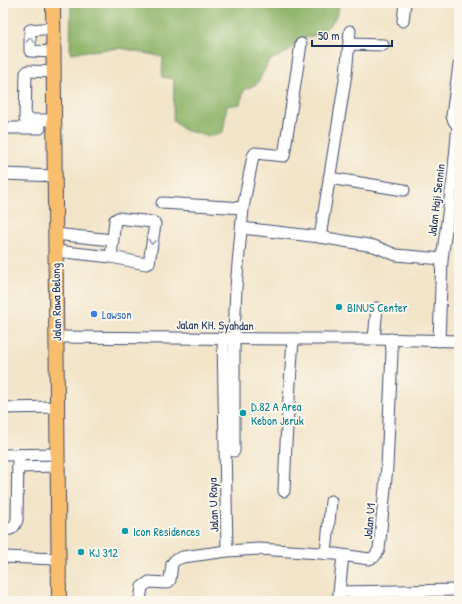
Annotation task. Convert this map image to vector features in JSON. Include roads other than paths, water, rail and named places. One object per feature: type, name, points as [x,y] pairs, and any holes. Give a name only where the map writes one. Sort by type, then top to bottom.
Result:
[{"type":"main road","name":"Jalan Rawa Belong","points":[[53,3],[55,234],[62,251],[56,337],[59,601]]},
{"type":"street","points":[[403,21],[405,3]]},
{"type":"street","points":[[54,28],[30,30],[30,51],[54,52]]},
{"type":"street","points":[[320,237],[344,81],[350,31]]},
{"type":"street","points":[[234,451],[228,338],[236,287],[244,208],[254,153],[284,156],[301,44]]},
{"type":"street","points":[[349,44],[383,45]]},
{"type":"street","name":"Jalan Haji Sennin","points":[[439,341],[442,259],[456,179],[458,126],[452,116],[459,65]]},
{"type":"street","points":[[54,72],[28,71],[26,73],[25,119],[54,124]]},
{"type":"street","points":[[3,128],[54,124]]},
{"type":"street","points":[[3,174],[55,176]]},
{"type":"street","points":[[329,178],[404,190]]},
{"type":"street","points":[[162,203],[244,208]]},
{"type":"street","points":[[71,235],[62,251],[111,257],[143,264],[149,263],[155,224],[152,222],[118,218],[115,220],[111,257]]},
{"type":"street","points":[[242,228],[320,237],[374,246],[396,255],[442,259]]},
{"type":"street","points":[[55,234],[112,240]]},
{"type":"street","points":[[374,339],[376,308]]},
{"type":"street","name":"Jalan KH. Syahdan","points":[[56,337],[391,339],[459,341]]},
{"type":"street","name":"Jalan U Raya","points":[[227,551],[228,338]]},
{"type":"street","points":[[284,491],[287,427],[294,339]]},
{"type":"street","name":"Jalan U1","points":[[227,551],[260,549],[369,559],[374,557],[379,550],[387,467],[392,352],[391,339]]},
{"type":"street","points":[[3,408],[57,407]]},
{"type":"street","points":[[3,455],[18,455],[58,460]]},
{"type":"street","points":[[3,530],[11,530],[15,527],[17,520],[18,455]]},
{"type":"street","points":[[18,466],[58,460]]},
{"type":"street","points":[[326,554],[331,501]]},
{"type":"street","points":[[140,601],[142,587],[149,582],[168,583],[171,576],[172,564],[175,560],[183,557],[227,551]]},
{"type":"street","points":[[343,556],[339,597],[459,590]]},
{"type":"street","points":[[3,557],[59,559]]},
{"type":"place","name":"BINUS Center","points":[[339,307]]},
{"type":"place","name":"Lawson","points":[[94,314]]},
{"type":"place","name":"D.82 A Area Kebon Jeruk","points":[[243,413]]},
{"type":"place","name":"Icon Residences","points":[[125,531]]},
{"type":"place","name":"KJ 312","points":[[81,552]]}]
